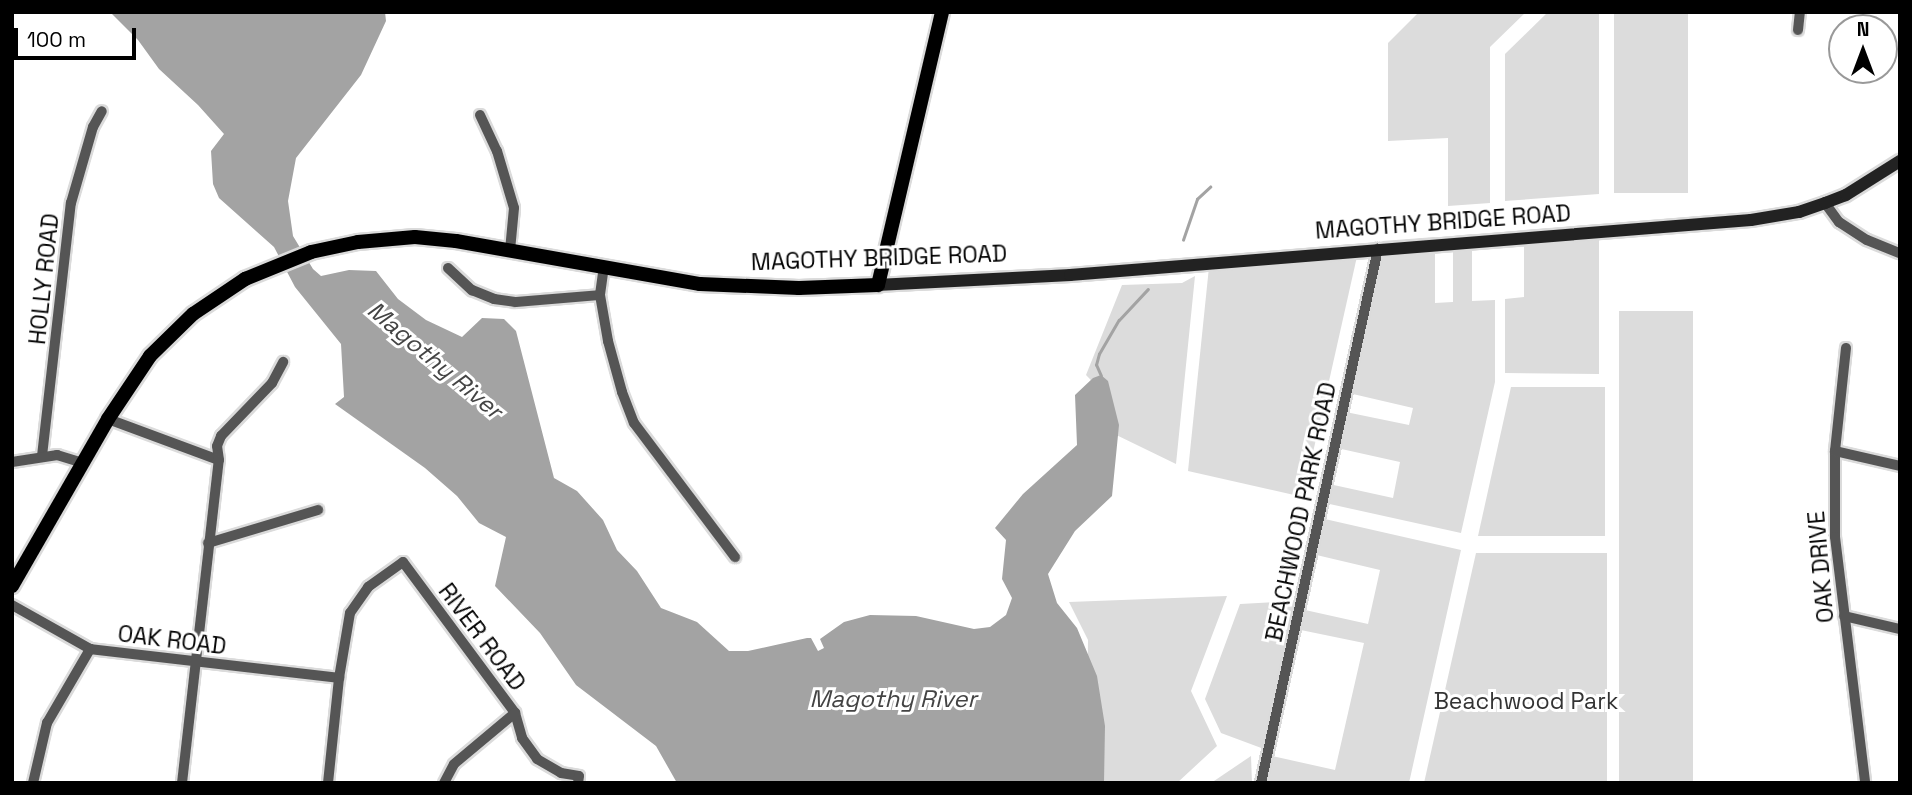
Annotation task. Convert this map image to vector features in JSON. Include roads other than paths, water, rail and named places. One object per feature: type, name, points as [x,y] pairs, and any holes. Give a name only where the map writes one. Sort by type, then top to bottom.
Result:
[{"type":"main road","points":[[878,285],[942,12]]},
{"type":"main road","name":"MAGOTHY BRIDGE ROAD","points":[[12,586],[108,419],[150,356],[177,328],[245,279],[311,252],[358,242],[415,237],[510,250],[700,284],[799,288],[1083,274],[1751,220],[1799,212],[1846,195],[1900,161]]},
{"type":"street","points":[[1798,30],[1800,12]]},
{"type":"street","name":"HOLLY ROAD","points":[[42,456],[71,203],[93,127],[102,111]]},
{"type":"street","points":[[480,115],[497,151],[514,208],[510,250]]},
{"type":"street","points":[[1825,203],[1839,222],[1867,240],[1900,253]]},
{"type":"street","name":"BEACHWOOD PARK ROAD","points":[[1261,783],[1378,249]]},
{"type":"street","points":[[604,266],[600,295],[611,354],[634,423],[735,557]]},
{"type":"street","points":[[448,268],[472,290],[494,299],[528,301],[600,295]]},
{"type":"street","name":"OAK DRIVE","points":[[1846,348],[1835,451],[1835,537],[1865,783]]},
{"type":"street","points":[[182,783],[219,460],[217,446],[221,436],[272,383],[283,362]]},
{"type":"street","points":[[108,419],[219,460]]},
{"type":"street","points":[[1835,451],[1900,466]]},
{"type":"street","points":[[12,462],[42,456],[71,457],[84,463]]},
{"type":"street","points":[[208,543],[318,509]]},
{"type":"street","name":"RIVER ROAD","points":[[339,677],[350,613],[368,586],[403,562],[515,713],[522,738],[537,759],[561,773],[579,776],[578,783]]},
{"type":"street","name":"OAK ROAD","points":[[12,605],[90,649],[339,677]]},
{"type":"street","points":[[1844,616],[1900,629]]},
{"type":"street","points":[[33,783],[47,723],[90,649]]},
{"type":"street","points":[[328,783],[339,677]]},
{"type":"street","points":[[444,783],[454,764],[515,713]]},
{"type":"water","name":"Magothy River","points":[[110,12],[385,12],[386,21],[361,75],[296,158],[288,201],[293,236],[313,269],[321,276],[349,270],[376,271],[398,299],[426,320],[462,337],[482,318],[504,319],[516,331],[554,478],[577,491],[603,520],[617,550],[637,571],[661,608],[697,622],[729,651],[748,651],[811,638],[818,651],[824,648],[820,639],[844,622],[870,615],[916,616],[974,629],[990,627],[1006,615],[1012,598],[1002,579],[1006,540],[995,528],[1023,494],[1077,445],[1075,395],[1093,378],[1101,375],[1108,381],[1119,425],[1112,496],[1075,531],[1048,574],[1057,603],[1077,628],[1097,676],[1105,726],[1104,783],[677,783],[656,746],[576,685],[540,633],[495,586],[506,537],[479,523],[457,496],[425,468],[335,404],[344,397],[341,344],[295,287],[274,247],[219,198],[213,184],[211,151],[224,134],[198,105],[159,69],[138,40]]},
{"type":"waterway","points":[[1183,240],[1197,199],[1210,187]]},
{"type":"waterway","points":[[1101,376],[1096,365],[1099,354],[1119,320],[1148,289]]},
{"type":"park label","name":"Beachwood Park","points":[[1526,701]]}]
